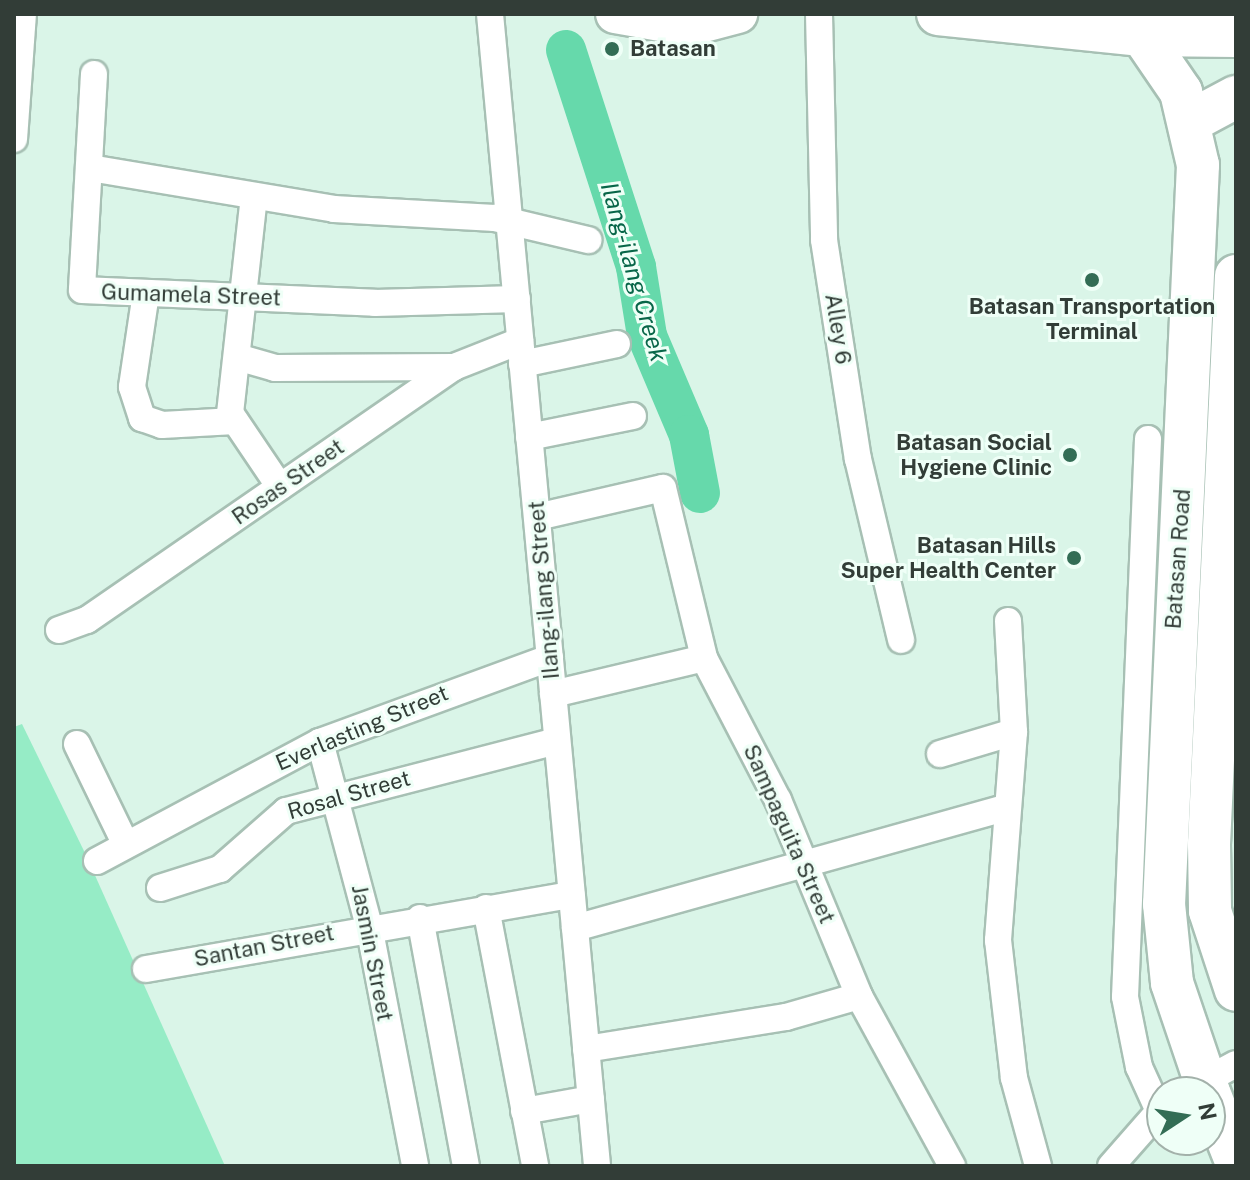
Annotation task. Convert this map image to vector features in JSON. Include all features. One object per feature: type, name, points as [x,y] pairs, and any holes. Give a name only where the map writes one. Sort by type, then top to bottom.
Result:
[{"type":"main road","points":[[938,14],[1142,35],[1194,25],[1236,36]]},
{"type":"main road","name":"Batasan Road","points":[[1142,35],[1175,81],[1191,121],[1199,219],[1159,590],[1166,939],[1206,1076]]},
{"type":"main road","points":[[1191,121],[1236,97]]},
{"type":"main road","points":[[1236,276],[1209,844],[1210,911],[1236,990]]},
{"type":"main road","name":"Batasan Road","points":[[1226,1134],[1236,1161]]},
{"type":"street","points":[[14,139],[16,76],[23,14]]},
{"type":"street","name":"Ilang-ilang Street","points":[[490,14],[597,1166]]},
{"type":"street","points":[[615,14],[689,27],[738,14]]},
{"type":"street","name":"Alley 6","points":[[819,14],[824,240],[858,459],[901,640]]},
{"type":"street","name":"Gumamela Street","points":[[94,74],[82,290],[245,297],[517,299]]},
{"type":"street","points":[[90,168],[254,196],[510,225],[588,240]]},
{"type":"street","points":[[254,196],[237,357],[235,421],[280,487]]},
{"type":"street","points":[[146,293],[132,387],[142,418],[162,425],[235,421]]},
{"type":"street","name":"Rosas Street","points":[[59,630],[87,620],[454,367],[521,353],[617,344]]},
{"type":"street","points":[[237,357],[293,368],[454,367]]},
{"type":"street","points":[[529,437],[633,416]]},
{"type":"street","points":[[1146,1081],[1139,1067],[1125,997],[1159,590],[1148,439]]},
{"type":"street","name":"Sampaguita Street","points":[[537,517],[663,488],[704,658],[809,869],[859,996],[952,1166]]},
{"type":"street","points":[[1008,621],[1014,732],[998,940],[1014,1078],[1038,1166]]},
{"type":"street","name":"Everlasting Street","points":[[97,861],[320,742],[550,658]]},
{"type":"street","points":[[553,694],[704,658]]},
{"type":"street","points":[[940,754],[1014,732]]},
{"type":"street","name":"Rosal Street","points":[[160,888],[220,869],[270,819],[337,796],[557,741]]},
{"type":"street","name":"Jasmin Street","points":[[320,742],[337,796],[369,926],[415,1166]]},
{"type":"street","points":[[77,744],[126,845]]},
{"type":"street","points":[[575,928],[809,869],[1006,808]]},
{"type":"street","name":"Santan Street","points":[[146,969],[369,926],[572,895]]},
{"type":"street","points":[[486,908],[535,1166]]},
{"type":"street","points":[[420,918],[466,1166]]},
{"type":"street","points":[[586,1049],[786,1017],[859,996]]},
{"type":"street","points":[[524,1111],[591,1099]]},
{"type":"street","points":[[1111,1166],[1146,1127]]},
{"type":"green space","points":[[22,724],[85,853],[225,1166],[14,1166],[14,727]]},
{"type":"waterway","name":"Ilang-ilang Creek","points":[[566,50],[636,267],[647,336],[689,435],[700,493]]},
{"type":"place","name":"Batasan","points":[[612,49]]},
{"type":"place","name":"Batasan Transportation Terminal","points":[[1092,280]]},
{"type":"place","name":"Batasan Social Hygiene Clinic","points":[[1070,455]]},
{"type":"place","name":"Batasan Hills Super Health Center","points":[[1074,558]]}]
